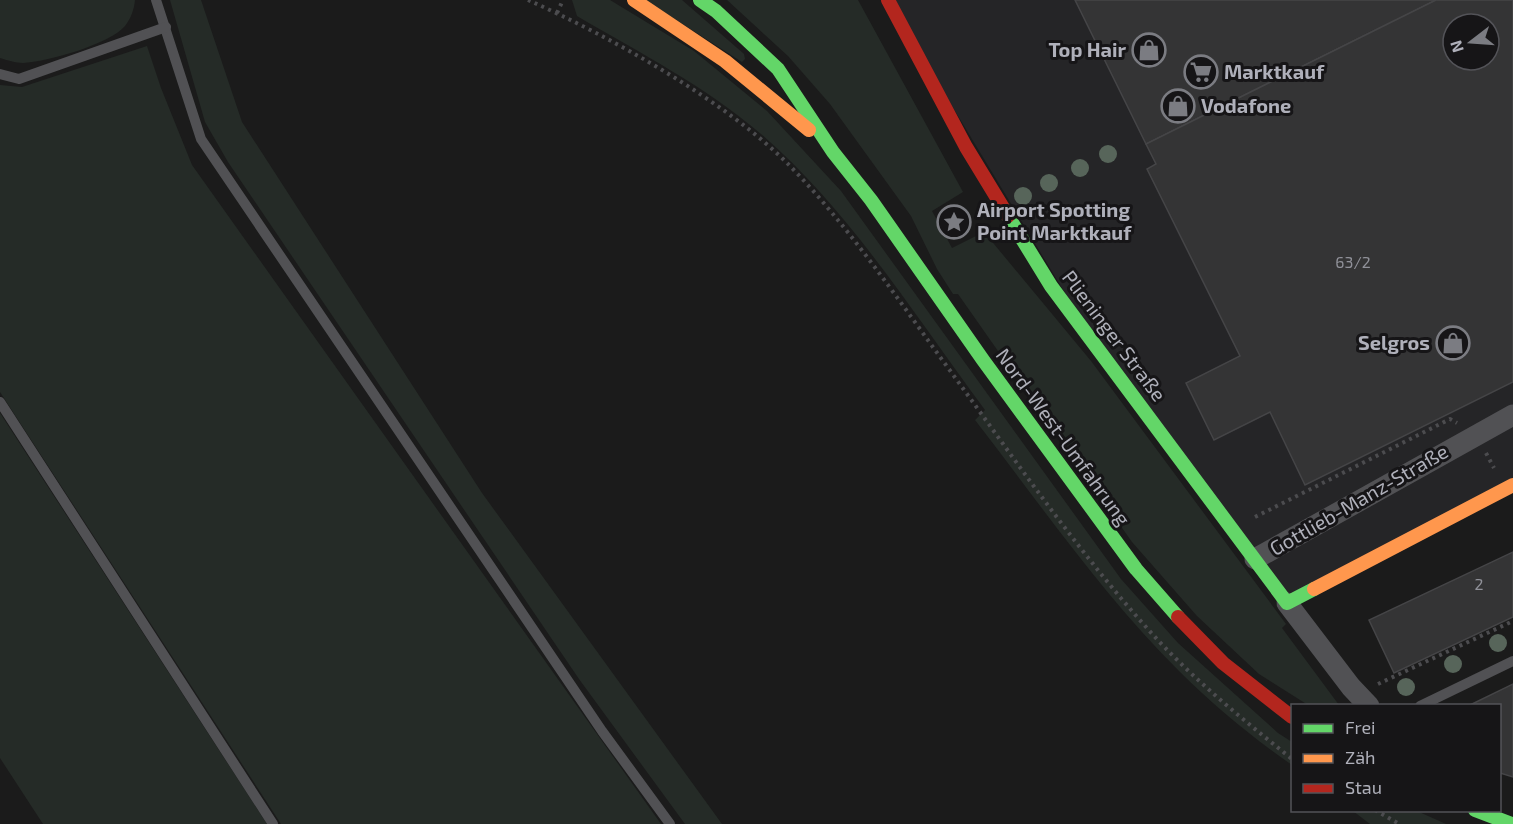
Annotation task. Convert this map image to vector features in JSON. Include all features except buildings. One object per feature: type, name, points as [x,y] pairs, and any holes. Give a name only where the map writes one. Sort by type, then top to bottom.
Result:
[{"type":"main road","name":"Nord-West-Umfahrung","points":[[634,0],[738,69],[833,152]]},
{"type":"main road","name":"Nord-West-Umfahrung","points":[[700,0],[716,11],[778,69],[833,152],[871,200],[983,360],[1136,569],[1164,603],[1223,663],[1291,715]]},
{"type":"main road","points":[[706,0],[716,11]]},
{"type":"main road","name":"Plieninger Straße","points":[[888,0],[966,147],[1051,286],[1255,559]]},
{"type":"main road","points":[[1287,603],[1513,485]]},
{"type":"main road","name":"Gottlieb-Manz-Straße","points":[[1255,559],[1287,603]]},
{"type":"main road","points":[[1480,812],[1512,824]]},
{"type":"street","name":"Gottlieb-Manz-Straße","points":[[1255,559],[1513,415]]},
{"type":"street","points":[[1287,603],[1363,699]]},
{"type":"lane","points":[[156,0],[201,140],[602,731],[670,824]]},
{"type":"lane","points":[[0,74],[19,79],[166,27]]},
{"type":"lane","points":[[0,402],[273,824]]},
{"type":"lane","points":[[1425,704],[1513,661]]},
{"type":"path","points":[[528,0],[557,13],[708,101],[790,166],[842,225],[917,326]]},
{"type":"path","points":[[557,13],[563,0]]},
{"type":"path","points":[[1363,699],[1513,621]]},
{"type":"path","points":[[1379,812],[1400,824]]},
{"type":"shaded area","points":[[0,0],[135,0],[129,20],[117,33],[62,56],[23,63],[0,58]]},
{"type":"shaded area","points":[[170,0],[201,0],[242,122],[482,493],[722,824],[685,824],[579,679],[228,162],[205,122]]},
{"type":"shaded area","points":[[572,0],[610,0],[694,51],[767,111],[841,191],[1121,579],[1178,643],[1278,733],[1291,741],[1291,764],[1234,721],[1193,685],[1125,613],[1048,517],[975,420],[985,410],[853,230],[824,196],[793,164],[740,117],[672,71],[577,16]]},
{"type":"shaded area","points":[[645,0],[682,0],[744,54],[745,59],[742,62]]},
{"type":"shaded area","points":[[727,0],[858,0],[963,192],[932,211],[952,248],[984,232],[1091,361],[1286,624],[1282,628],[1338,704],[1306,704],[1259,674],[1197,616],[1132,542],[958,294],[953,294],[937,269],[911,216],[830,104],[788,56]]},
{"type":"shaded area","points":[[888,0],[1513,0],[1513,485],[1287,603],[1094,341]]},
{"type":"shaded area","points":[[147,46],[192,165],[661,824],[281,824],[0,392],[0,85],[22,87]]},
{"type":"shaded area","points":[[0,413],[267,824],[43,824],[0,758]]},
{"type":"shaded area","points":[[1354,812],[1419,812],[1446,824],[1370,824]]},
{"type":"traffic: fast","points":[[700,0],[716,11],[778,69],[833,152],[871,200],[983,360],[1136,569],[1178,617]]},
{"type":"traffic: fast","points":[[1008,216],[1051,286],[1287,603],[1314,589]]},
{"type":"traffic: fast","points":[[1480,812],[1512,824]]},
{"type":"traffic: slow","points":[[634,0],[725,61],[809,130]]},
{"type":"traffic: slow","points":[[1314,589],[1513,485]]},
{"type":"traffic: jam","points":[[888,0],[966,147],[1008,216]]},
{"type":"traffic: jam","points":[[1178,617],[1223,663],[1291,716]]},
{"type":"place","name":"Top Hair","points":[[1149,50]]},
{"type":"place","name":"Marktkauf","points":[[1201,72]]},
{"type":"place","name":"Vodafone","points":[[1178,106]]},
{"type":"place","name":"Airport Spotting Point Marktkauf","points":[[954,222]]},
{"type":"place","name":"Selgros","points":[[1453,343]]}]
